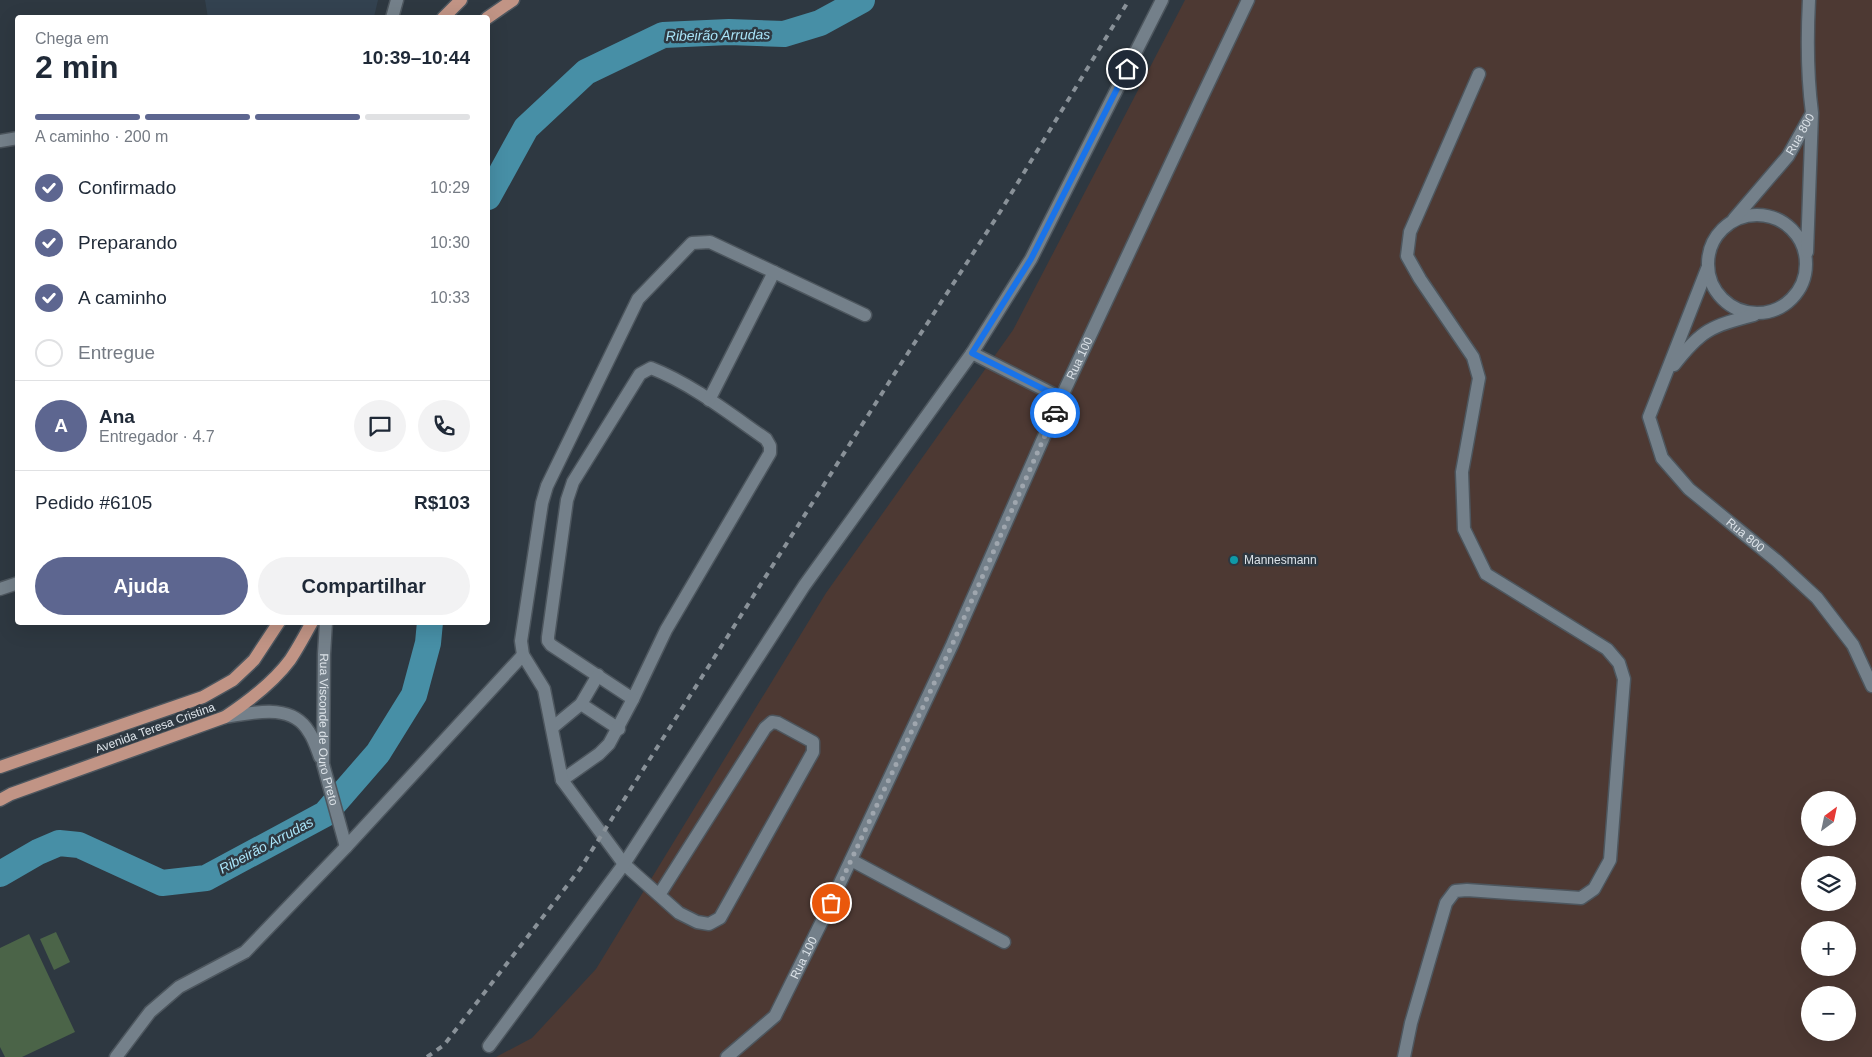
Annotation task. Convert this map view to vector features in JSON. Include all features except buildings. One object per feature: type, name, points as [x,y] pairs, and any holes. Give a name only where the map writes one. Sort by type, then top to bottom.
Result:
[{"type":"main road","points":[[446,15],[461,0]]},
{"type":"main road","points":[[490,16],[513,0]]},
{"type":"main road","name":"Avenida Teresa Cristina","points":[[0,767],[203,697],[234,680],[254,660],[277,625]]},
{"type":"main road","name":"Avenida Teresa Cristina","points":[[0,800],[11,794],[225,717],[252,699],[274,678],[290,660],[310,625]]},
{"type":"street","points":[[393,15],[397,0]]},
{"type":"street","points":[[489,1046],[624,864],[804,586],[972,353],[1031,259],[1162,0]]},
{"type":"street","name":"Rua 100","points":[[727,1057],[776,1016],[952,645],[1061,398],[1248,0]]},
{"type":"street","name":"Rua 800","points":[[1733,220],[1788,156],[1812,113],[1807,37],[1810,0]]},
{"type":"street","points":[[1404,1057],[1411,1023],[1446,903],[1455,891],[1467,890],[1581,898],[1594,889],[1610,860],[1624,679],[1619,663],[1607,649],[1486,574],[1464,529],[1462,472],[1479,378],[1473,357],[1420,279],[1407,256],[1410,232],[1479,74]]},
{"type":"street","points":[[1806,264],[1804,249],[1798,236],[1788,226],[1775,218],[1761,215],[1733,220],[1721,229],[1712,241],[1707,269],[1711,284],[1719,297],[1730,306],[1744,313],[1759,314],[1774,311],[1788,304],[1798,292],[1804,278],[1806,264],[1812,113]]},
{"type":"street","points":[[0,141],[15,138]]},
{"type":"street","points":[[659,895],[764,728],[772,722],[778,723],[813,742],[813,752],[720,918],[709,924],[697,922],[679,913],[624,864],[562,780],[544,689],[523,655],[522,641],[542,503],[547,486],[638,299],[692,242],[710,242],[864,315]]},
{"type":"street","name":"Rua 800","points":[[1707,269],[1649,417],[1662,458],[1690,489],[1777,561],[1817,598],[1853,645],[1872,686]]},
{"type":"street","points":[[709,400],[774,272]]},
{"type":"street","name":"Rua 800","points":[[1664,377],[1698,336],[1721,324],[1759,314]]},
{"type":"street","points":[[972,353],[1061,398]]},
{"type":"street","points":[[562,780],[600,754],[609,744],[619,728],[666,630],[770,453],[770,446],[766,439],[709,400],[662,372],[651,368],[640,374],[573,482],[566,500],[548,642],[633,698]]},
{"type":"street","points":[[0,589],[15,584]]},
{"type":"street","name":"Rua Visconde de Ouro Preto","points":[[326,625],[323,764],[346,847]]},
{"type":"street","points":[[116,1057],[150,1012],[179,987],[245,952],[346,847],[523,655]]},
{"type":"street","points":[[552,728],[581,704],[598,675]]},
{"type":"street","points":[[581,704],[619,728]]},
{"type":"street","points":[[225,717],[270,710],[293,716],[309,730],[323,764]]},
{"type":"street","points":[[851,860],[1004,942]]},
{"type":"shaded area","points":[[205,0],[378,0],[374,15],[208,15]]},
{"type":"shaded area","points":[[1185,0],[1872,0],[1872,1057],[496,1057],[532,1038],[596,969],[826,593],[1013,330]]},
{"type":"green space","points":[[56,932],[70,962],[54,970],[40,939]]},
{"type":"green space","points":[[29,934],[75,1032],[22,1057],[5,1057],[0,1047],[0,948]]},
{"type":"waterway","name":"Ribeirão Arrudas","points":[[490,193],[526,128],[586,72],[663,35],[729,32],[784,34],[820,23],[862,0]]},
{"type":"waterway","name":"Ribeirão Arrudas","points":[[0,874],[38,852],[59,843],[79,845],[162,883],[206,878],[325,814],[378,753],[414,695],[428,643],[430,625]]},
{"type":"railway","points":[[427,1057],[444,1045],[580,869],[893,376],[1000,212],[1129,0]]},
{"type":"way so far","points":[[831,903],[952,645],[1055,413]]},
{"type":"place","name":"Mannesmann","points":[[1234,560]]},
{"type":"route","points":[[1055,413],[1061,398],[972,353],[1031,259],[1127,69]]}]
